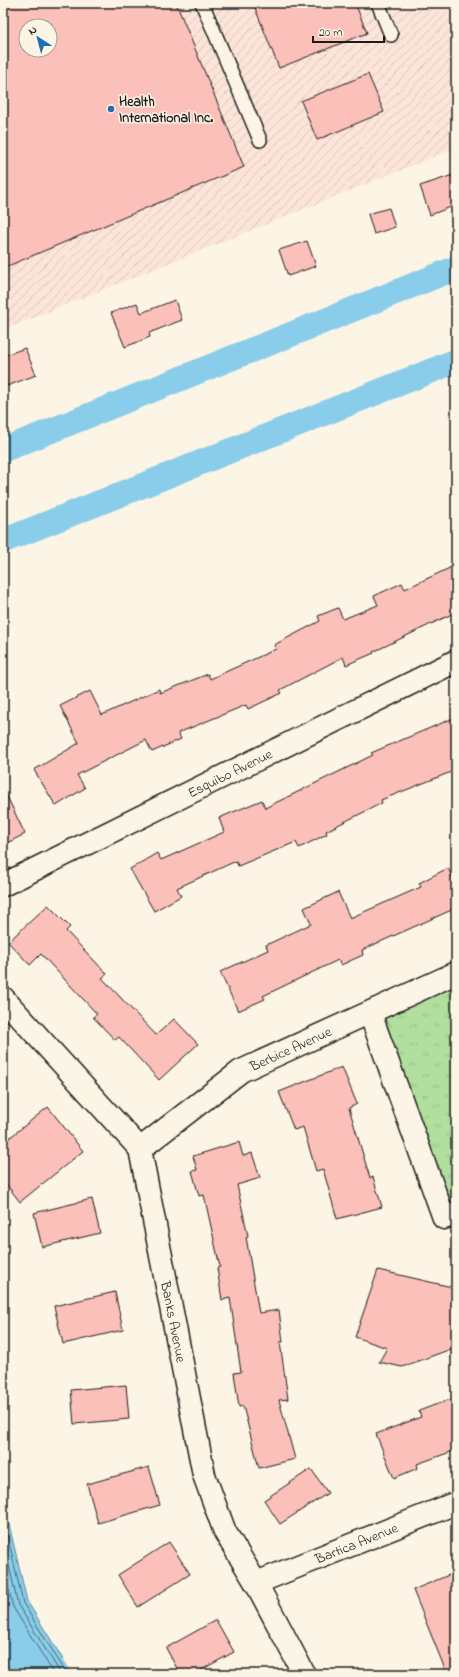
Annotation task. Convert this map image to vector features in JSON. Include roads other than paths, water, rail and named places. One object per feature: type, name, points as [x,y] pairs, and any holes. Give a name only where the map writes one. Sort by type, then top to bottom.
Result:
[{"type":"street","name":"Esquibo Avenue","points":[[3,885],[456,661]]},
{"type":"street","name":"Berbice Avenue","points":[[140,1149],[241,1071],[456,973]]},
{"type":"street","points":[[3,998],[140,1149]]},
{"type":"street","points":[[370,1013],[444,1218],[456,1212]]},
{"type":"street","name":"Banks Avenue","points":[[140,1149],[204,1475],[226,1532],[256,1583],[304,1674]]},
{"type":"street","name":"Bartica Avenue","points":[[256,1583],[456,1503]]},
{"type":"lane","points":[[202,3],[260,140]]},
{"type":"lane","points":[[378,3],[391,35]]},
{"type":"water","points":[[3,1499],[27,1601],[72,1674],[3,1674]]},
{"type":"waterway","points":[[3,450],[456,268]]},
{"type":"waterway","points":[[3,541],[456,361]]},
{"type":"place","name":"Health International Inc.","points":[[111,109]]}]
